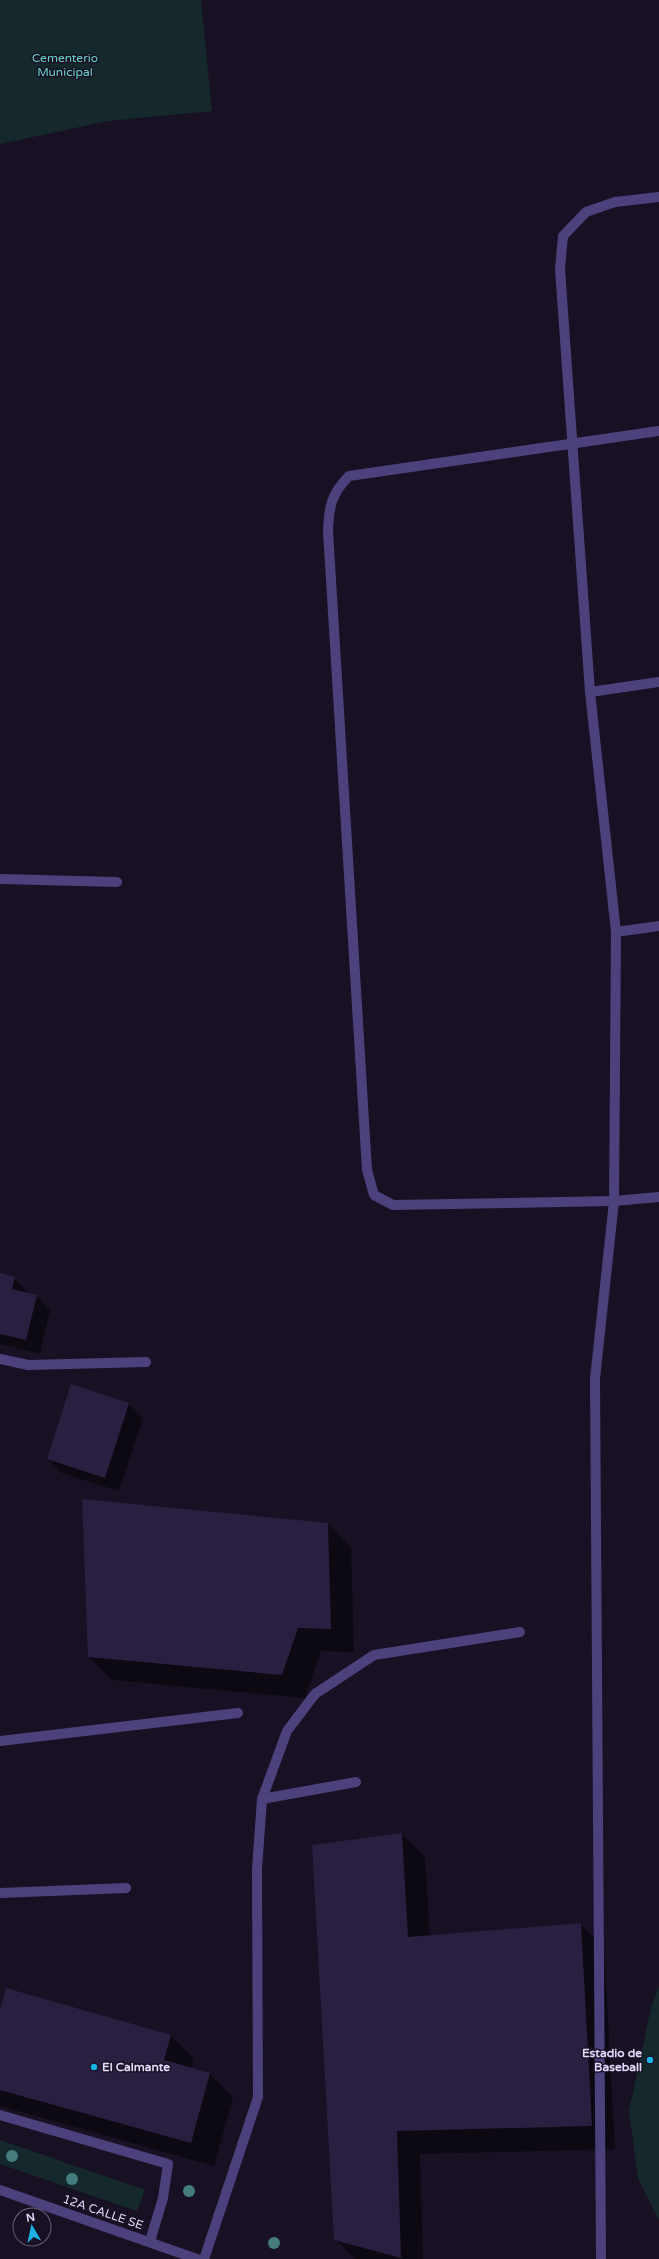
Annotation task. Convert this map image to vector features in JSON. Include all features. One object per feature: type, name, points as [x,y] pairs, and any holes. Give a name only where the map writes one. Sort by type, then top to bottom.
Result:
[{"type":"street","points":[[601,2259],[595,1379],[614,1201],[616,932],[590,692],[560,269],[563,236],[586,212],[615,202],[659,197]]},
{"type":"street","points":[[659,431],[572,442],[349,476],[338,487],[329,507],[329,539],[367,1170],[374,1195],[393,1205],[614,1201],[659,1197]]},
{"type":"street","points":[[590,692],[659,682]]},
{"type":"street","points":[[0,879],[117,882]]},
{"type":"street","points":[[616,932],[659,926]]},
{"type":"street","points":[[0,1359],[28,1366],[146,1362]]},
{"type":"street","points":[[204,2259],[258,2097],[257,1869],[262,1799],[287,1731],[315,1694],[374,1655],[520,1632]]},
{"type":"street","points":[[0,1740],[238,1713]]},
{"type":"street","points":[[262,1799],[356,1782]]},
{"type":"street","points":[[0,1893],[126,1888]]},
{"type":"street","points":[[0,2115],[168,2164],[163,2198],[150,2241]]},
{"type":"street","name":"12A CALLE SE","points":[[0,2190],[150,2241],[197,2259]]},
{"type":"green space","name":"Cementerio Municipal","points":[[0,0],[201,0],[212,111],[108,121],[0,144]]},
{"type":"green space","name":"Estadio de Baseball","points":[[659,1986],[659,2220],[638,2178],[629,2111],[651,2008]]},
{"type":"green space","points":[[0,2140],[145,2190],[137,2211],[0,2164]]},
{"type":"building","points":[[0,1273],[15,1277],[12,1289],[37,1295],[26,1340],[0,1334]]},
{"type":"building","points":[[71,1384],[129,1403],[105,1478],[47,1459]]},
{"type":"building","points":[[82,1499],[328,1523],[331,1629],[298,1628],[282,1675],[88,1657]]},
{"type":"building","points":[[402,1833],[408,1937],[581,1923],[592,2126],[397,2131],[401,2258],[334,2240],[312,1845]]},
{"type":"building","name":"El Calmante","points":[[6,1988],[171,2035],[164,2060],[210,2073],[191,2143],[0,2090],[0,2010]]},
{"type":"place","name":"Estadio de Baseball","points":[[650,2060]]},
{"type":"place","name":"El Calmante","points":[[94,2067]]}]
